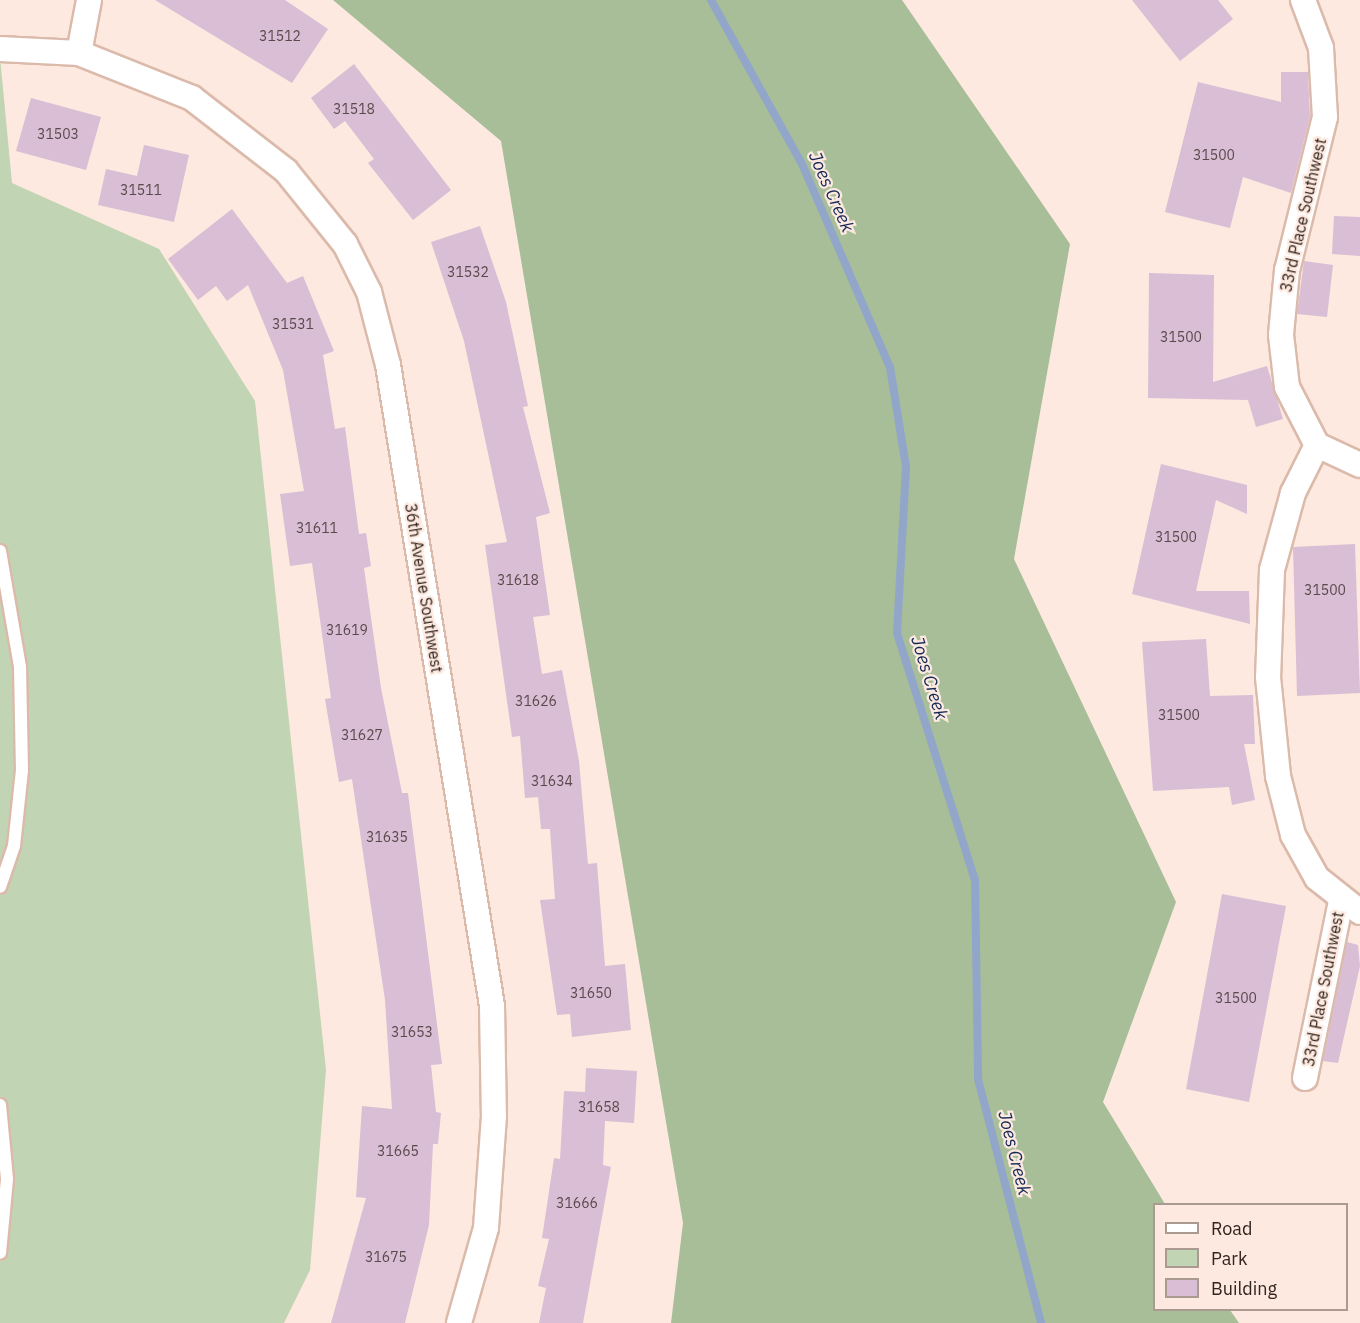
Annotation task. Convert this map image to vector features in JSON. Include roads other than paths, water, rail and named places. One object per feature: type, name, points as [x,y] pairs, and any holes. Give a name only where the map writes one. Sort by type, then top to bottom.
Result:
[{"type":"street","points":[[79,53],[89,0]]},
{"type":"street","name":"33rd Place Southwest","points":[[1303,0],[1321,48],[1325,117],[1287,270],[1281,335],[1287,387],[1317,446],[1293,493],[1280,534],[1266,645],[1278,776],[1293,835],[1307,865],[1350,907],[1305,1078]]},
{"type":"street","name":"36th Avenue Southwest","points":[[0,49],[79,53],[192,98],[286,171],[345,244],[369,292],[388,365],[492,1006],[495,1116],[486,1228],[459,1323]]},
{"type":"street","points":[[1317,446],[1360,465]]},
{"type":"lane","points":[[0,551],[19,650],[22,709],[19,811],[8,875],[0,887]]},
{"type":"lane","points":[[0,1105],[7,1179],[0,1253]]},
{"type":"waterway","name":"Joes Creek","points":[[711,0],[802,164],[890,367],[906,467],[897,633],[975,880],[978,1079],[1041,1323]]}]
